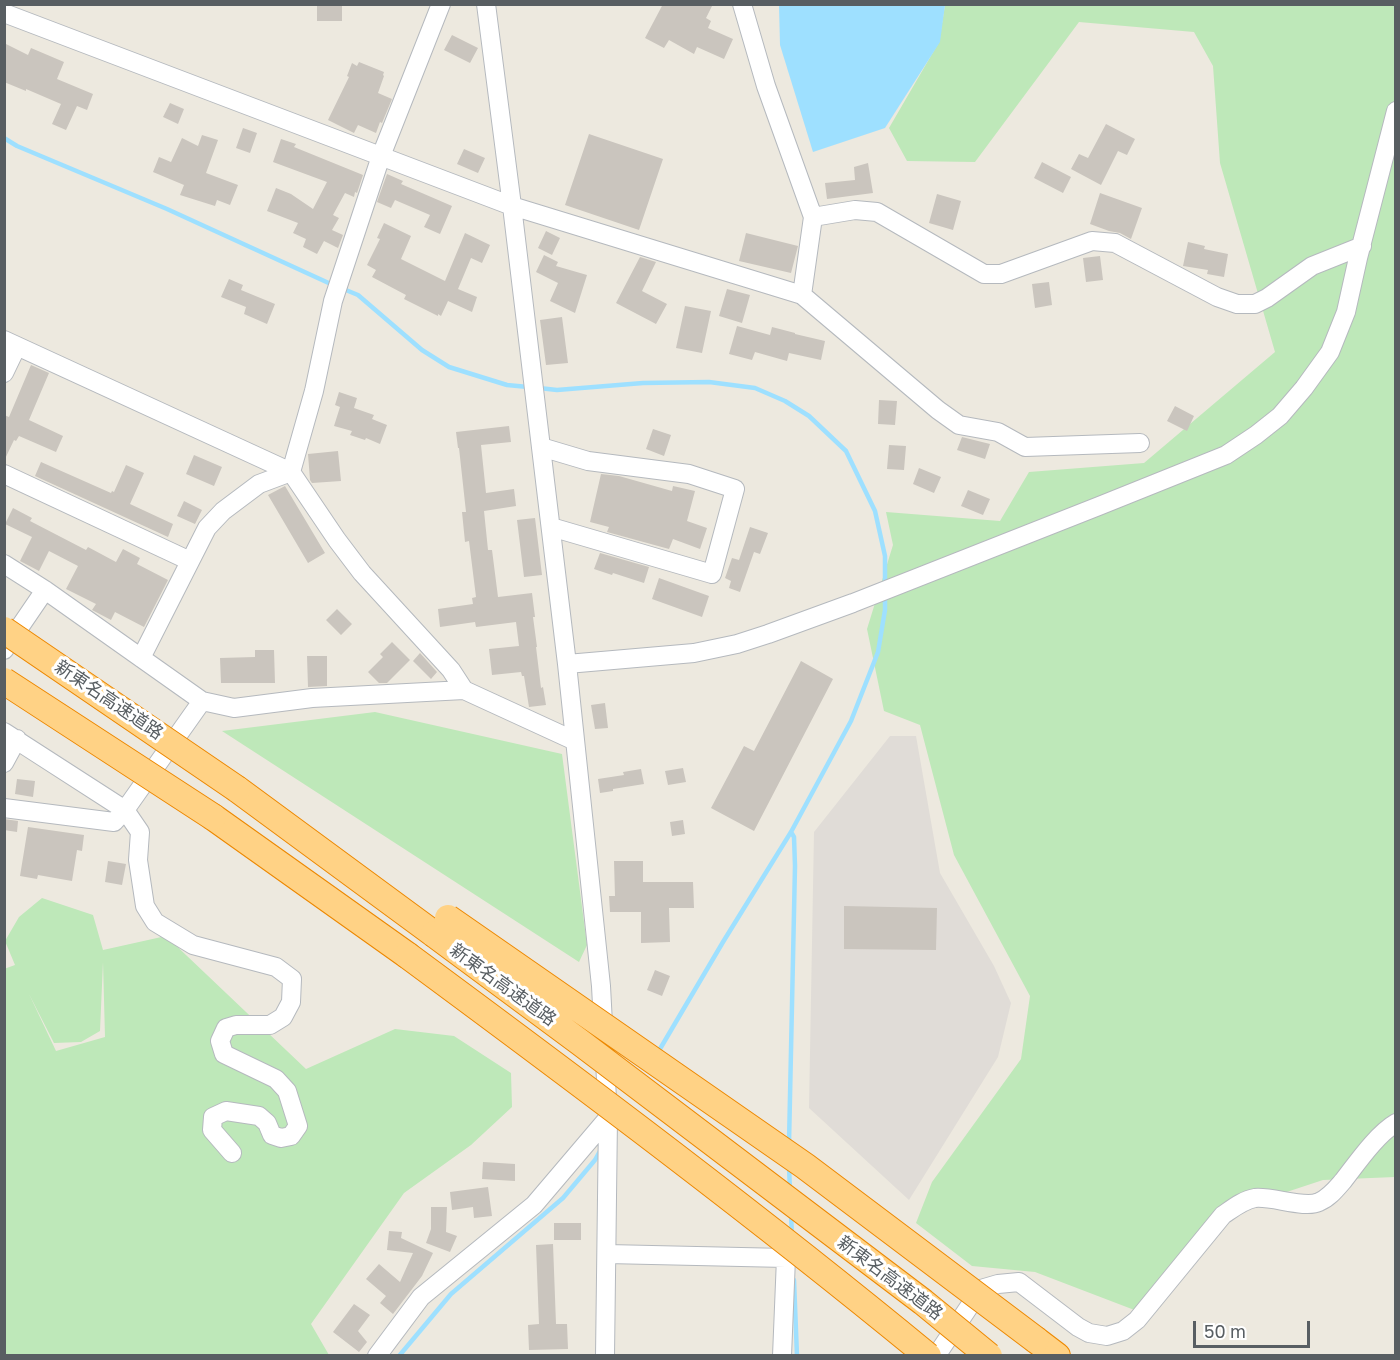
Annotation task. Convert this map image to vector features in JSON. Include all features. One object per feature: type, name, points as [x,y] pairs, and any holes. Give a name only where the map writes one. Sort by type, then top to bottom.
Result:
[{"type":"highway","name":"新東名高速道路","points":[[4,630],[237,789],[339,863],[441,926],[581,1042],[924,1302],[989,1356]]},
{"type":"highway","name":"新東名高速道路","points":[[4,681],[213,817],[407,955],[694,1171],[876,1312],[928,1356]]},
{"type":"highway","points":[[441,926],[805,1166],[1057,1356]]},
{"type":"street","points":[[291,472],[314,391],[333,301],[381,156],[441,4]]},
{"type":"street","points":[[486,4],[551,527],[601,986],[608,1118],[604,1356]]},
{"type":"street","points":[[742,4],[766,86],[813,217],[802,296]]},
{"type":"street","points":[[4,13],[512,207],[802,296],[959,425],[998,432],[1025,447],[1140,443]]},
{"type":"street","points":[[567,664],[694,653],[736,644],[853,603],[1226,455],[1256,435],[1280,416],[1330,352],[1346,312],[1395,111]]},
{"type":"street","points":[[813,217],[855,210],[878,212],[984,274],[1001,274],[1092,241],[1115,243],[1217,297],[1237,304],[1255,304],[1312,266],[1362,246]]},
{"type":"street","points":[[4,373],[11,343],[291,472],[362,573],[451,670],[464,690]]},
{"type":"street","points":[[541,447],[588,461],[689,474],[735,489],[712,573],[551,527]]},
{"type":"street","points":[[141,658],[207,528],[223,511],[259,484],[291,472]]},
{"type":"street","points":[[4,474],[190,561]]},
{"type":"street","points":[[4,564],[45,590],[202,701],[234,708],[312,698],[464,690],[575,741]]},
{"type":"street","points":[[4,650],[45,590]]},
{"type":"street","points":[[4,808],[114,822],[125,810],[202,701]]},
{"type":"street","points":[[4,763],[10,735],[125,810],[140,832],[138,860],[145,906],[155,922],[193,945],[276,967],[292,979],[291,1002],[283,1017],[270,1025],[236,1025],[226,1028],[219,1041],[224,1054],[276,1079],[287,1091],[298,1126],[291,1136],[281,1138],[272,1135],[267,1123],[259,1116],[226,1111],[213,1117],[212,1130],[232,1153]]},
{"type":"street","points":[[377,1356],[422,1297],[534,1205],[608,1118]]},
{"type":"street","points":[[936,1356],[981,1289],[998,1284],[1020,1282],[1089,1333],[1107,1336],[1123,1331],[1137,1320],[1222,1215],[1240,1203],[1254,1198],[1318,1203],[1332,1193],[1380,1136],[1395,1123]]},
{"type":"street","points":[[607,1254],[786,1258],[782,1356]]},
{"type":"shaded area","points":[[890,736],[916,736],[940,873],[994,966],[1011,1003],[998,1057],[909,1200],[809,1108],[814,832]]},
{"type":"green space","points":[[945,5],[1395,5],[1395,1177],[1323,1180],[1214,1216],[1137,1311],[1035,1272],[972,1266],[916,1223],[932,1182],[1021,1059],[1030,996],[954,855],[920,725],[884,711],[867,629],[893,545],[886,512],[1000,521],[1029,472],[1144,463],[1275,352],[1220,163],[1213,66],[1194,32],[1079,22],[975,162],[907,161],[889,128],[939,42]]},
{"type":"green space","points":[[375,712],[562,754],[587,945],[579,962],[222,731]]},
{"type":"green space","points":[[42,898],[93,915],[103,950],[166,936],[306,1069],[395,1029],[454,1036],[511,1073],[512,1107],[471,1145],[404,1193],[311,1324],[329,1355],[5,1355],[4,969],[15,965],[5,941],[19,917]],"holes":[[[103,962],[105,1037],[56,1051],[29,994],[54,1043],[81,1042],[100,1031]]]},
{"type":"water","points":[[779,4],[945,5],[940,42],[885,128],[813,152],[780,45]]},
{"type":"building","points":[[317,4],[342,4],[342,21],[317,21]]},
{"type":"building","points":[[663,4],[713,4],[706,18],[711,21],[708,28],[733,39],[724,59],[697,47],[694,54],[669,40],[664,48],[645,38]]},
{"type":"building","points":[[452,35],[478,48],[470,63],[444,50]]},
{"type":"building","points":[[4,43],[28,55],[31,48],[64,62],[57,79],[93,94],[87,110],[77,106],[66,130],[52,124],[61,104],[4,82]]},
{"type":"building","points":[[359,62],[384,72],[378,93],[392,99],[376,133],[358,125],[354,133],[328,120],[349,77],[347,76],[352,63],[357,66]]},
{"type":"building","points":[[170,103],[184,109],[178,124],[163,117]]},
{"type":"building","points":[[1106,124],[1135,139],[1127,155],[1118,151],[1101,185],[1071,169],[1079,154],[1088,158]]},
{"type":"building","points":[[243,128],[257,133],[250,153],[236,148]]},
{"type":"building","points":[[589,134],[663,159],[639,230],[565,205]]},
{"type":"building","points":[[202,135],[218,140],[206,173],[238,185],[230,205],[217,200],[215,206],[180,195],[184,185],[153,172],[159,157],[171,162],[182,138],[198,146]]},
{"type":"building","points":[[281,139],[296,144],[294,147],[363,175],[354,197],[345,193],[333,215],[339,218],[332,230],[343,235],[338,248],[324,241],[317,254],[303,247],[306,239],[293,233],[298,223],[267,211],[276,188],[291,194],[313,209],[327,182],[273,162]]},
{"type":"building","points":[[464,149],[485,158],[478,173],[457,164]]},
{"type":"building","points":[[1042,162],[1071,177],[1063,193],[1034,178]]},
{"type":"building","points":[[868,163],[873,193],[827,199],[825,183],[855,180],[854,167]]},
{"type":"building","points":[[387,174],[403,181],[401,184],[452,206],[440,234],[424,227],[430,215],[395,200],[391,208],[377,202]]},
{"type":"building","points":[[1100,193],[1142,208],[1131,239],[1120,233],[1090,224]]},
{"type":"building","points":[[937,194],[961,201],[953,230],[929,223]]},
{"type":"building","points":[[384,223],[411,236],[401,259],[445,281],[465,233],[490,245],[482,263],[471,258],[458,289],[477,297],[472,312],[448,301],[441,316],[438,314],[438,316],[404,299],[406,295],[372,277],[376,270],[367,265],[380,239],[377,238]]},
{"type":"building","points":[[546,231],[560,238],[552,255],[538,248]]},
{"type":"building","points":[[746,233],[798,246],[791,273],[739,261]]},
{"type":"building","points":[[1188,242],[1205,246],[1204,249],[1228,254],[1224,277],[1207,274],[1208,270],[1183,266]]},
{"type":"building","points":[[544,255],[558,262],[556,266],[587,275],[575,313],[550,301],[558,283],[536,272]]},
{"type":"building","points":[[1100,256],[1103,280],[1086,282],[1083,258]]},
{"type":"building","points":[[640,257],[656,262],[642,291],[667,304],[656,324],[616,303]]},
{"type":"building","points":[[229,279],[243,285],[241,290],[275,304],[267,324],[244,314],[246,307],[221,297]]},
{"type":"building","points":[[1049,282],[1052,305],[1035,308],[1032,284]]},
{"type":"building","points":[[727,289],[750,295],[742,323],[719,316]]},
{"type":"building","points":[[685,306],[711,311],[702,353],[676,348]]},
{"type":"building","points":[[562,317],[568,363],[546,365],[540,320]]},
{"type":"building","points":[[737,326],[770,335],[772,327],[825,341],[821,360],[789,353],[787,361],[755,352],[752,360],[729,354]]},
{"type":"building","points":[[31,365],[49,373],[29,420],[63,436],[56,452],[19,436],[16,441],[14,440],[4,461],[4,415],[9,417]]},
{"type":"building","points":[[339,392],[357,398],[354,408],[374,415],[372,419],[387,425],[380,444],[350,435],[352,431],[334,426],[340,407],[335,405]]},
{"type":"building","points":[[879,400],[897,401],[895,425],[878,424]]},
{"type":"building","points":[[1175,406],[1194,416],[1187,431],[1167,421]]},
{"type":"building","points":[[509,426],[511,442],[481,445],[486,493],[514,489],[516,506],[484,511],[488,550],[492,550],[498,597],[532,593],[541,688],[543,687],[546,705],[529,707],[524,676],[521,672],[492,675],[489,649],[519,646],[516,622],[476,627],[475,622],[440,627],[438,609],[473,604],[472,598],[476,597],[469,541],[465,542],[462,512],[466,512],[456,432]]},
{"type":"building","points":[[653,429],[671,435],[664,456],[646,449]]},
{"type":"building","points":[[962,437],[990,444],[985,459],[957,450]]},
{"type":"building","points":[[889,445],[906,446],[904,470],[887,469]]},
{"type":"building","points":[[338,451],[341,481],[312,483],[308,454]]},
{"type":"building","points":[[194,455],[222,467],[214,486],[186,474]]},
{"type":"building","points":[[41,462],[111,493],[114,492],[126,465],[144,473],[130,504],[173,524],[168,537],[35,476]]},
{"type":"building","points":[[919,468],[941,477],[934,493],[913,484]]},
{"type":"building","points":[[601,474],[619,476],[672,491],[673,486],[695,491],[687,521],[707,528],[700,549],[673,539],[669,549],[607,532],[609,527],[590,522]]},
{"type":"building","points":[[285,486],[325,553],[308,563],[268,495]]},
{"type":"building","points":[[968,490],[990,499],[983,515],[961,506]]},
{"type":"building","points":[[184,501],[202,510],[195,524],[177,516]]},
{"type":"building","points":[[13,508],[32,518],[30,521],[86,550],[88,547],[116,562],[123,549],[140,558],[137,564],[168,580],[144,627],[115,612],[111,620],[92,610],[96,604],[66,589],[78,566],[49,551],[39,571],[20,561],[32,537],[5,524]]},
{"type":"building","points":[[535,518],[542,575],[524,577],[517,520]]},
{"type":"building","points":[[750,527],[768,533],[760,554],[754,552],[740,592],[729,588],[731,581],[725,578],[732,558],[739,560]]},
{"type":"building","points":[[600,553],[649,567],[644,583],[594,569]]},
{"type":"building","points":[[659,578],[709,596],[702,617],[652,599]]},
{"type":"building","points":[[337,609],[352,624],[341,635],[326,620]]},
{"type":"building","points":[[392,642],[410,660],[387,683],[379,683],[368,672],[383,657],[380,654]]},
{"type":"building","points":[[255,650],[274,650],[275,683],[221,683],[220,658],[255,657]]},
{"type":"building","points":[[420,653],[437,672],[431,679],[413,661]]},
{"type":"building","points":[[307,656],[327,656],[327,686],[308,687]]},
{"type":"building","points":[[801,661],[833,679],[754,831],[711,808],[744,746],[754,751]]},
{"type":"building","points":[[605,703],[608,728],[595,729],[591,705]]},
{"type":"building","points":[[683,768],[686,782],[668,785],[665,771]]},
{"type":"building","points":[[641,769],[644,784],[600,793],[598,779],[624,775],[623,772]]},
{"type":"building","points":[[17,779],[35,781],[33,797],[15,794]]},
{"type":"building","points":[[4,819],[18,821],[17,832],[4,830]]},
{"type":"building","points":[[683,820],[685,834],[672,836],[670,822]]},
{"type":"building","points":[[28,827],[84,835],[82,851],[77,850],[72,881],[38,875],[37,879],[20,876]]},
{"type":"building","points":[[108,861],[126,864],[122,885],[105,882]]},
{"type":"building","points":[[614,861],[643,861],[643,882],[693,882],[694,908],[669,908],[670,942],[641,943],[641,912],[610,912],[609,896],[615,896]]},
{"type":"building","points":[[844,906],[937,908],[936,950],[844,949]]},
{"type":"building","points":[[655,970],[670,976],[662,996],[647,990]]},
{"type":"building","points":[[483,1162],[515,1164],[515,1181],[482,1179]]},
{"type":"building","points":[[488,1187],[492,1216],[474,1218],[473,1207],[452,1210],[450,1192]]},
{"type":"building","points":[[431,1207],[447,1207],[446,1232],[457,1236],[450,1252],[426,1243],[431,1229]]},
{"type":"building","points":[[554,1223],[581,1223],[581,1240],[554,1240]]},
{"type":"building","points":[[389,1231],[402,1232],[401,1238],[433,1253],[422,1276],[393,1314],[380,1303],[386,1296],[366,1279],[379,1264],[400,1282],[413,1253],[387,1250]]},
{"type":"building","points":[[553,1244],[556,1324],[567,1324],[568,1349],[529,1350],[528,1325],[539,1324],[536,1245]]},
{"type":"building","points":[[354,1304],[370,1315],[358,1331],[367,1342],[359,1352],[333,1332]]},
{"type":"waterway","points":[[4,138],[17,146],[167,209],[333,285]]},
{"type":"waterway","points":[[341,288],[358,295],[422,350],[449,367],[507,385],[528,387]]},
{"type":"waterway","points":[[539,388],[557,390],[643,383],[709,382],[755,388],[785,401],[809,416],[846,451],[875,511],[885,556],[885,587]]},
{"type":"waterway","points":[[657,1054],[791,832],[851,721],[878,652],[885,610],[885,595]]},
{"type":"waterway","points":[[789,1143],[795,866],[794,837],[791,832]]},
{"type":"waterway","points":[[399,1356],[451,1294],[563,1198],[600,1151]]},
{"type":"waterway","points":[[789,1166],[790,1191]]},
{"type":"waterway","points":[[791,1214],[792,1236]]},
{"type":"waterway","points":[[794,1280],[797,1356]]}]
